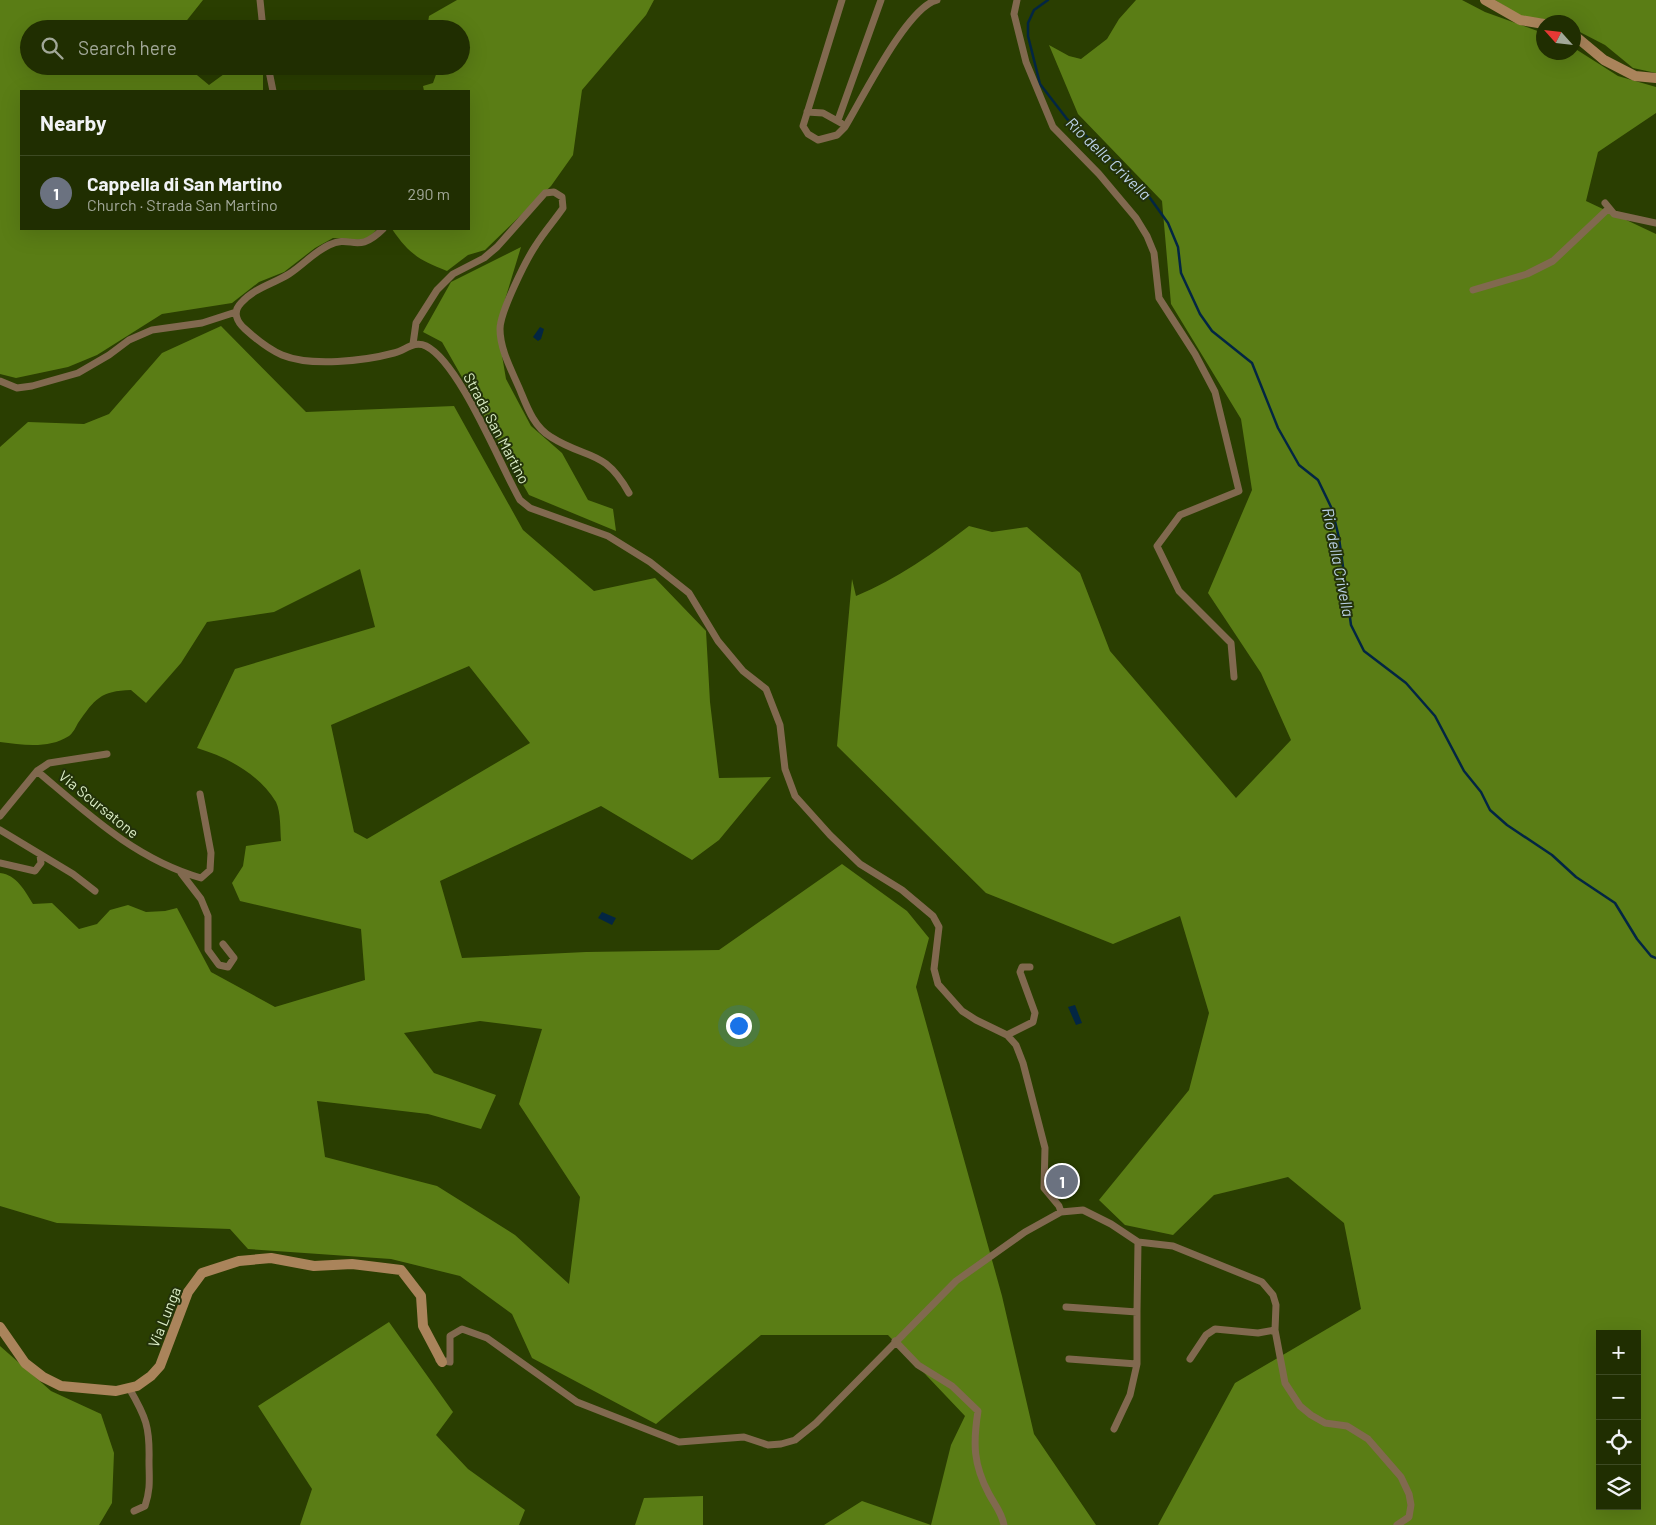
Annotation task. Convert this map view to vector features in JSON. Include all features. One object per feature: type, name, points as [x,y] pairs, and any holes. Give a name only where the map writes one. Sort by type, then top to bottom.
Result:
[{"type":"street","points":[[260,0],[262,20]]},
{"type":"street","points":[[842,0],[803,126],[808,134],[818,140],[838,135],[845,127],[896,39],[928,2],[937,0]]},
{"type":"street","points":[[838,120],[881,0]]},
{"type":"street","points":[[1017,0],[1014,14],[1026,62],[1053,126],[1099,174],[1136,218],[1147,236],[1154,253],[1159,298],[1195,354],[1215,392],[1239,491],[1180,515],[1158,546],[1179,591],[1231,643],[1234,677]]},
{"type":"street","points":[[1485,0],[1520,20],[1536,23]]},
{"type":"street","points":[[1581,41],[1604,60],[1635,76],[1656,78]]},
{"type":"street","points":[[270,75],[273,90]]},
{"type":"street","points":[[807,112],[823,113],[838,120],[845,127]]},
{"type":"street","points":[[382,230],[372,240],[364,243],[338,242],[328,245],[287,276],[260,288],[241,303],[236,312],[237,319],[267,347],[292,358],[338,361],[369,358],[396,352],[413,344],[414,332],[424,308],[453,274],[484,258],[545,193],[554,192],[562,197],[563,208],[534,247],[508,303],[500,327],[502,342],[531,415],[541,428],[550,437],[599,458],[620,478],[628,493]]},
{"type":"street","points":[[1473,290],[1527,274],[1553,261],[1607,205],[1614,214],[1656,223]]},
{"type":"street","points":[[0,381],[17,388],[32,386],[78,373],[109,356],[129,340],[152,330],[202,323],[236,312]]},
{"type":"street","name":"Strada San Martino","points":[[413,344],[419,344],[432,350],[451,372],[467,396],[520,500],[530,508],[608,536],[650,562],[689,593],[718,641],[743,671],[766,689],[780,725],[785,769],[795,796],[830,835],[860,864],[902,890],[933,916],[939,928],[934,969],[938,984],[962,1011],[1007,1035]]},
{"type":"street","points":[[37,771],[50,763],[107,754]]},
{"type":"street","name":"Via Scursatone","points":[[0,816],[37,771],[90,817],[134,849],[181,872],[201,878],[210,870],[211,853],[200,794]]},
{"type":"street","points":[[0,830],[73,874],[95,891]]},
{"type":"street","points":[[0,863],[35,871],[41,863],[40,855]]},
{"type":"street","points":[[181,872],[201,899],[208,916],[208,950],[219,966],[228,968],[234,958],[223,944]]},
{"type":"street","points":[[1030,967],[1022,967],[1020,972],[1035,1013],[1033,1022],[1007,1035],[1016,1045],[1023,1063],[1042,1133],[1045,1148],[1044,1188],[1059,1206],[1061,1212]]},
{"type":"street","points":[[439,1361],[450,1362],[450,1336],[462,1329],[476,1332],[511,1354],[577,1402],[678,1442],[744,1437],[768,1444],[781,1444],[795,1440],[816,1423],[956,1281],[1025,1232],[1061,1212],[1083,1210],[1111,1224],[1138,1242],[1173,1246],[1262,1282],[1273,1295],[1276,1306],[1275,1330],[1285,1382],[1300,1406],[1325,1423],[1347,1426],[1368,1438],[1401,1477],[1409,1494],[1411,1505],[1409,1517],[1397,1525]]},
{"type":"street","points":[[1114,1429],[1130,1395],[1137,1364],[1138,1242]]},
{"type":"street","name":"Via Lunga","points":[[0,1327],[25,1363],[44,1377],[61,1386],[116,1391],[137,1386],[151,1376],[160,1366],[188,1292],[202,1273],[239,1261],[271,1258],[314,1266],[352,1264],[401,1270],[421,1296],[423,1326],[439,1361]]},
{"type":"street","points":[[1066,1307],[1137,1312]]},
{"type":"street","points":[[1190,1358],[1206,1336],[1215,1329],[1258,1333],[1275,1330]]},
{"type":"street","points":[[895,1341],[918,1365],[952,1386],[978,1411],[974,1447],[976,1465],[988,1493],[1002,1516],[1004,1525]]},
{"type":"street","points":[[1069,1359],[1137,1364]]},
{"type":"street","points":[[129,1388],[142,1409],[149,1430],[150,1445],[151,1488],[146,1506],[134,1511]]},
{"type":"green space","points":[[0,0],[203,0],[187,20],[20,20],[20,75],[197,75],[209,85],[223,75],[263,75],[263,90],[20,90],[20,230],[376,230],[369,238],[358,240],[333,238],[315,248],[284,272],[259,282],[232,303],[162,314],[97,355],[68,367],[16,378],[0,374]]},
{"type":"green space","points":[[457,0],[654,0],[646,15],[582,90],[573,155],[551,186],[485,250],[468,255],[447,271],[415,255],[404,245],[393,230],[470,230],[470,90],[424,90],[423,86],[433,83],[436,75],[470,75],[470,20],[428,20],[429,16]]},
{"type":"green space","points":[[1136,0],[1462,0],[1485,12],[1536,30],[1536,60],[1581,60],[1581,52],[1618,76],[1656,87],[1656,113],[1598,152],[1586,201],[1656,234],[1656,1525],[1158,1525],[1235,1383],[1361,1309],[1344,1223],[1288,1177],[1214,1195],[1173,1235],[1125,1225],[1099,1200],[1189,1090],[1209,1013],[1180,916],[1113,944],[986,893],[837,746],[852,579],[856,596],[886,582],[915,565],[969,526],[992,532],[1027,527],[1080,573],[1110,651],[1236,798],[1291,740],[1261,673],[1208,593],[1252,490],[1241,419],[1171,304],[1162,201],[1078,114],[1049,45],[1069,56],[1081,59],[1107,39],[1119,19]]},
{"type":"green space","points":[[1495,0],[1656,0],[1656,73],[1633,68],[1605,45],[1581,33],[1581,15],[1536,15],[1536,18],[1522,17]]},
{"type":"green space","points":[[521,247],[497,326],[506,379],[531,426],[562,453],[588,500],[613,509],[616,531],[529,495],[442,342],[423,332],[451,282]]},
{"type":"green space","points":[[221,326],[306,412],[454,406],[523,530],[594,591],[655,578],[706,631],[710,702],[719,778],[771,777],[719,840],[692,860],[601,806],[440,881],[462,958],[586,952],[719,950],[842,864],[907,911],[929,938],[916,987],[1002,1296],[1034,1434],[1096,1525],[931,1525],[951,1445],[965,1416],[888,1335],[761,1335],[656,1424],[532,1358],[512,1314],[460,1276],[391,1259],[248,1249],[230,1229],[57,1223],[0,1206],[0,873],[16,880],[33,904],[52,903],[79,929],[97,924],[110,910],[128,905],[146,912],[177,908],[211,972],[275,1007],[365,980],[361,929],[240,901],[232,883],[243,866],[246,846],[281,841],[278,806],[269,792],[251,775],[220,756],[197,748],[235,669],[375,627],[360,569],[274,612],[207,622],[181,663],[146,703],[131,690],[112,692],[94,702],[72,733],[61,740],[36,745],[0,742],[0,447],[28,422],[84,424],[109,414],[162,353]],"holes":[[[469,666],[530,743],[367,839],[354,832],[331,725]],[[480,1021],[542,1029],[519,1104],[580,1197],[569,1284],[515,1235],[437,1186],[325,1157],[317,1101],[428,1114],[481,1129],[496,1095],[434,1073],[404,1033]]]},
{"type":"green space","points":[[389,1322],[453,1412],[436,1435],[468,1469],[525,1510],[519,1525],[300,1525],[312,1489],[258,1406]]},
{"type":"green space","points":[[0,1346],[51,1391],[101,1414],[114,1453],[112,1503],[99,1525],[0,1525]]},
{"type":"green space","points":[[703,1496],[703,1525],[635,1525],[644,1498]]},
{"type":"green space","points":[[862,1501],[931,1525],[824,1525]]},
{"type":"water","points":[[540,327],[544,329],[541,339],[538,341],[533,337]]},
{"type":"water","points":[[602,912],[616,918],[612,925],[598,918]]},
{"type":"water","points":[[1075,1005],[1082,1023],[1076,1025],[1068,1007]]},
{"type":"waterway","name":"Rio della Crivella","points":[[1048,0],[1034,10],[1028,23],[1028,36],[1040,84],[1067,119],[1130,175],[1150,198],[1168,223],[1178,247],[1181,273],[1200,314],[1212,331],[1252,363],[1278,428],[1299,465],[1318,480],[1332,509],[1339,538],[1351,625],[1364,651],[1406,683],[1435,716],[1464,771],[1481,792],[1490,810],[1507,825],[1552,855],[1576,877],[1615,903],[1637,939],[1651,956],[1656,958]]},
{"type":"place","name":"Cappella di San Martino","points":[[1062,1181]]}]
